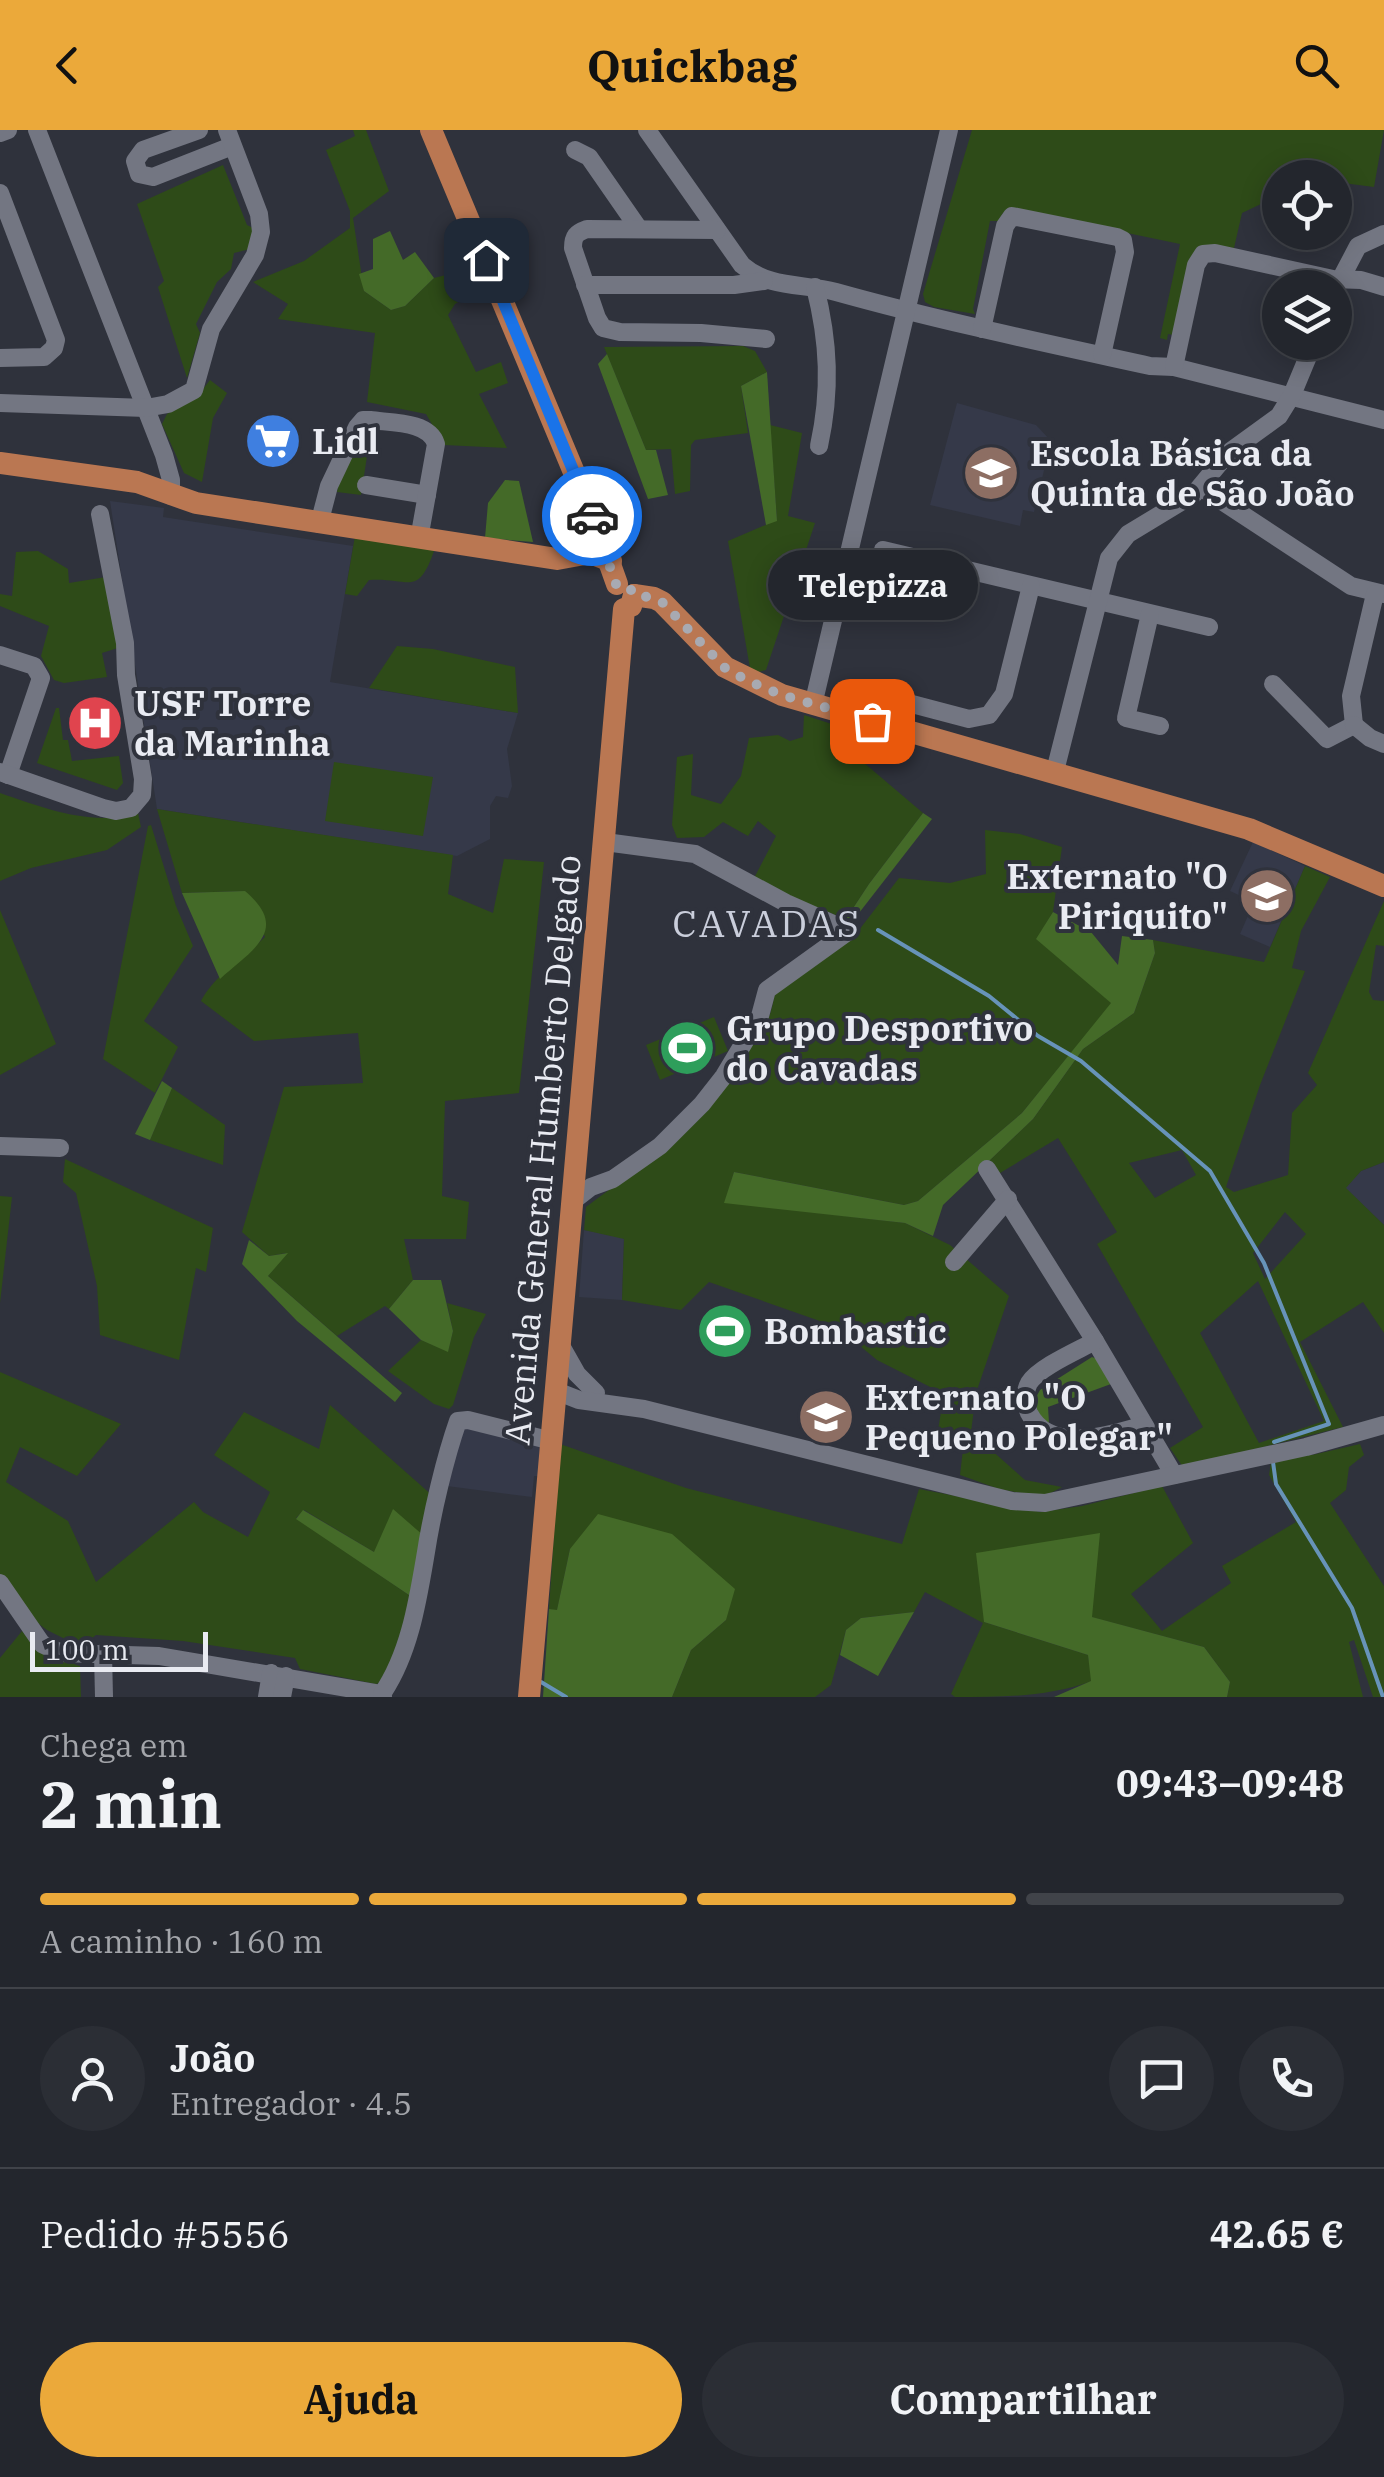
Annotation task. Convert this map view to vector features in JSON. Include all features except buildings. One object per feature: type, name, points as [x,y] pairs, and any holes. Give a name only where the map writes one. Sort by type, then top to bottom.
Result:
[{"type":"main road","points":[[431,130],[621,587]]},
{"type":"main road","points":[[0,464],[137,482],[170,496]]},
{"type":"main road","points":[[0,474],[170,496],[319,524],[563,560],[590,553],[621,587],[662,602],[725,668],[748,681],[812,705],[1249,829],[1384,886]]},
{"type":"main road","name":"Avenida General Humberto Delgado","points":[[529,1697],[605,842],[621,587]]},
{"type":"street","points":[[0,133],[8,130]]},
{"type":"street","points":[[38,130],[169,468],[170,496]]},
{"type":"street","points":[[0,403],[146,408],[168,404],[194,390],[212,328],[259,244],[259,214],[230,138],[153,177],[139,174],[135,161],[144,150],[199,130]]},
{"type":"street","points":[[647,130],[742,266],[764,281]]},
{"type":"street","points":[[812,705],[948,130]]},
{"type":"street","points":[[574,150],[588,156],[639,230]]},
{"type":"street","points":[[0,192],[56,340],[44,358],[0,358]]},
{"type":"street","points":[[982,329],[1005,226],[1012,216],[1117,237],[1123,240],[1125,252],[1102,355]]},
{"type":"street","points":[[717,230],[578,232],[572,248],[596,318],[610,331],[766,339]]},
{"type":"street","points":[[1345,270],[1358,246],[1384,234]]},
{"type":"street","points":[[1174,367],[1196,265],[1203,254],[1215,253],[1278,270]]},
{"type":"street","points":[[1352,282],[1360,280],[1384,286]]},
{"type":"street","points":[[585,285],[734,285],[764,281],[815,288],[982,329],[1174,367],[1384,420]]},
{"type":"street","points":[[815,288],[829,391],[819,446]]},
{"type":"street","points":[[1055,771],[1109,558],[1121,542],[1202,488],[1228,453],[1279,416],[1307,360]]},
{"type":"street","points":[[319,524],[329,486],[364,420],[423,429],[433,436],[436,444],[419,539]]},
{"type":"street","points":[[366,485],[426,495]]},
{"type":"street","points":[[1202,488],[1351,586],[1380,594],[1351,696],[1354,725],[1384,744]]},
{"type":"street","points":[[0,655],[34,666],[41,678],[4,774],[110,810],[124,810],[139,800],[143,779],[126,675],[125,643],[100,514]]},
{"type":"street","points":[[883,550],[1208,627]]},
{"type":"street","points":[[912,704],[969,718],[989,715],[1004,694],[1030,586]]},
{"type":"street","points":[[1150,614],[1126,718],[1160,726]]},
{"type":"street","points":[[1273,684],[1327,739],[1354,725]]},
{"type":"street","points":[[573,1201],[660,1146],[693,1114],[735,1058],[760,1016],[767,990],[850,930],[786,903],[694,854],[605,842]]},
{"type":"street","points":[[0,1146],[60,1148]]},
{"type":"street","points":[[987,1169],[1174,1475]]},
{"type":"street","points":[[954,1262],[1008,1200]]},
{"type":"street","points":[[1095,1341],[1029,1383],[1025,1396],[1027,1410],[1036,1423],[1062,1438],[1114,1434],[1144,1425]]},
{"type":"street","points":[[560,1344],[597,1398]]},
{"type":"street","points":[[556,1391],[644,1409],[1012,1501],[1045,1504],[1306,1447],[1382,1426],[1384,1446]]},
{"type":"street","points":[[0,1583],[42,1644],[61,1653],[159,1656],[382,1695],[394,1677],[417,1603],[433,1517],[458,1421],[552,1438],[563,1420],[597,1398]]},
{"type":"street","points":[[102,1653],[104,1697]]},
{"type":"street","points":[[267,1697],[278,1675]]},
{"type":"street","points":[[278,1675],[282,1697]]},
{"type":"shaded area","name":"Escola Básica da Quinta de São João","points":[[957,403],[1036,425],[1051,441],[1034,512],[1023,510],[1020,526],[930,505]]},
{"type":"shaded area","points":[[110,501],[164,508],[163,517],[353,546],[330,682],[518,713],[507,749],[512,786],[508,798],[496,796],[490,806],[490,839],[457,856],[157,809]]},
{"type":"shaded area","name":"Externato \"O Piriquito\"","points":[[1253,842],[1305,866],[1270,947],[1240,934],[1254,902],[1230,891]]},
{"type":"shaded area","points":[[1384,1162],[1384,1225],[1345,1188],[1361,1171]]},
{"type":"shaded area","points":[[584,1230],[624,1238],[622,1300],[579,1297]]},
{"type":"shaded area","points":[[461,1427],[538,1445],[542,1450],[539,1476],[534,1476],[532,1497],[447,1486]]},
{"type":"green space","points":[[353,130],[366,130],[389,191],[353,218],[364,291],[391,310],[405,306],[434,278],[462,271],[470,295],[455,304],[448,315],[476,372],[501,362],[508,383],[479,394],[507,448],[444,445],[426,414],[367,402],[375,333],[278,319],[288,304],[253,282],[304,261],[350,228],[350,211],[326,150],[355,136]]},
{"type":"green space","points":[[972,130],[1384,130],[1374,187],[1352,184],[1352,160],[1262,160],[1262,204],[1242,213],[1234,248],[1213,246],[1174,335],[1168,334],[1167,340],[1160,338],[1180,244],[1012,209],[998,221],[990,221],[975,314],[934,307],[925,302],[923,294]]},
{"type":"green space","points":[[223,165],[247,225],[255,229],[250,249],[234,253],[231,269],[217,282],[196,324],[200,333],[187,378],[158,287],[164,281],[137,204]]},
{"type":"green space","points":[[390,231],[403,260],[415,252],[434,278],[405,306],[391,310],[364,291],[359,274],[373,269],[373,239]]},
{"type":"green space","points":[[743,346],[755,351],[767,372],[741,386],[748,433],[695,440],[691,445],[690,491],[675,494],[671,449],[646,450],[604,347]]},
{"type":"green space","points":[[607,354],[646,450],[656,450],[668,495],[648,499],[598,364]]},
{"type":"green space","points":[[767,372],[777,521],[766,525],[741,386]]},
{"type":"green space","points":[[210,380],[227,393],[213,418],[202,482],[184,473],[162,424],[167,414],[200,393]]},
{"type":"green space","points":[[770,425],[802,433],[788,516],[815,523],[766,670],[751,674],[728,541],[777,520]]},
{"type":"green space","points":[[365,437],[370,437],[361,495],[337,492],[341,473]]},
{"type":"green space","points":[[505,480],[519,481],[533,542],[485,538],[488,503]]},
{"type":"green space","points":[[355,536],[435,548],[417,580],[369,580],[357,596],[345,594]]},
{"type":"green space","points":[[38,551],[68,569],[69,583],[106,577],[121,647],[102,653],[107,677],[64,683],[54,680],[41,656],[49,626],[0,606],[0,594],[12,596],[16,552]]},
{"type":"green space","points":[[397,646],[433,649],[515,667],[518,713],[369,688]]},
{"type":"green space","points":[[56,708],[72,761],[119,756],[123,783],[117,790],[37,763]]},
{"type":"green space","points":[[804,715],[847,729],[843,745],[923,813],[846,919],[752,882],[776,836],[758,821],[748,836],[723,822],[704,837],[677,838],[672,825],[677,757],[693,754],[691,795],[721,804],[741,776],[749,738],[778,735],[790,741],[803,737]]},
{"type":"green space","points":[[334,762],[433,777],[423,836],[325,821]]},
{"type":"green space","points":[[0,793],[86,817],[138,813],[141,827],[107,850],[31,868],[0,881]]},
{"type":"green space","points":[[157,809],[453,855],[448,894],[493,913],[504,859],[544,862],[519,1093],[445,1101],[442,1196],[469,1202],[466,1239],[404,1239],[413,1280],[389,1309],[385,1306],[337,1336],[268,1276],[286,1253],[269,1256],[242,1232],[284,1087],[363,1083],[358,1033],[254,1041],[201,1001],[221,975],[265,937],[245,891],[182,893]]},
{"type":"green space","points":[[923,813],[932,819],[852,922],[846,919],[869,884]]},
{"type":"green space","points":[[151,825],[193,946],[144,1021],[178,1047],[155,1093],[103,1059]]},
{"type":"green space","points":[[985,830],[1020,834],[1062,847],[1053,912],[1037,939],[1112,1003],[1022,1113],[918,1201],[904,1205],[734,1172],[725,1202],[905,1223],[950,1245],[1009,1296],[976,1393],[971,1432],[1025,1480],[1062,1487],[1043,1497],[999,1489],[960,1475],[963,1449],[936,1442],[944,1394],[877,1360],[837,1327],[709,1282],[681,1310],[622,1300],[624,1239],[584,1230],[586,1207],[668,1142],[722,1087],[763,1030],[775,990],[859,930],[899,878],[950,883],[986,874]]},
{"type":"green space","points":[[1305,866],[1330,877],[1301,931],[1292,968],[1305,971],[1260,1085],[1226,1187],[1234,1192],[1288,1175],[1292,1113],[1317,1085],[1308,1073],[1384,901],[1384,946],[1376,945],[1369,992],[1373,1000],[1384,1001],[1384,1162],[1361,1171],[1346,1188],[1384,1225],[1384,1333],[1363,1302],[1300,1342],[1343,1427],[1183,1467],[1170,1448],[1203,1427],[1097,1244],[1117,1232],[1058,1138],[1000,1173],[989,1161],[1033,1119],[1083,1049],[1134,1013],[1155,953],[1153,940],[1264,962]],"holes":[[[1182,1150],[1196,1175],[1155,1198],[1129,1163]],[[1285,1212],[1306,1234],[1265,1279],[1253,1253]],[[1258,1281],[1324,1421],[1259,1443],[1200,1333]]]},
{"type":"green space","points":[[245,891],[265,917],[266,928],[254,949],[220,979],[182,893]]},
{"type":"green space","points":[[0,910],[56,1044],[0,1075]]},
{"type":"green space","points":[[1053,912],[1091,932],[1118,965],[1122,936],[1153,940],[1155,953],[1134,1013],[1083,1049],[1033,1119],[943,1205],[933,1236],[905,1223],[724,1203],[734,1172],[904,1205],[918,1201],[1022,1113],[1111,1003],[1036,939]]},
{"type":"green space","name":"Grupo Desportivo do Cavadas","points":[[714,1017],[728,1051],[660,1080],[646,1045]]},
{"type":"green space","points":[[162,1081],[172,1088],[150,1140],[135,1134]]},
{"type":"green space","points":[[172,1088],[225,1125],[223,1165],[150,1140]]},
{"type":"green space","points":[[65,1159],[213,1228],[206,1272],[196,1268],[179,1360],[100,1335],[97,1286],[76,1193],[63,1182]]},
{"type":"green space","points":[[0,1196],[12,1197],[0,1303]]},
{"type":"green space","points":[[249,1240],[269,1256],[288,1253],[268,1276],[402,1393],[395,1402],[297,1321],[242,1264]]},
{"type":"green space","points":[[413,1280],[441,1280],[453,1331],[448,1352],[421,1340],[389,1309]]},
{"type":"green space","points":[[447,1303],[486,1314],[449,1409],[434,1404],[388,1371],[421,1340],[448,1351],[453,1331]]},
{"type":"green space","points":[[1092,1357],[1111,1384],[1048,1407],[1049,1423],[1040,1417],[1034,1401],[1040,1390]]},
{"type":"green space","points":[[0,1372],[121,1424],[77,1476],[20,1447],[6,1482],[68,1521],[96,1582],[194,1502],[203,1512],[248,1537],[270,1492],[214,1455],[244,1412],[319,1449],[330,1405],[434,1497],[424,1536],[374,1552],[304,1510],[296,1518],[412,1597],[385,1681],[376,1684],[300,1669],[295,1658],[183,1641],[96,1635],[87,1642],[67,1640],[31,1618],[0,1575]]},
{"type":"green space","points":[[560,1444],[686,1488],[902,1544],[919,1489],[1041,1512],[1162,1486],[1193,1543],[1131,1594],[1162,1631],[1231,1583],[1222,1566],[1296,1522],[1269,1475],[1271,1462],[1303,1449],[1312,1455],[1360,1444],[1364,1455],[1349,1467],[1346,1490],[1330,1503],[1384,1586],[1384,1697],[1373,1697],[1354,1640],[1349,1642],[1363,1697],[1227,1697],[1230,1682],[1204,1647],[1091,1617],[1099,1534],[984,1622],[1088,1655],[1092,1681],[1042,1693],[955,1697],[951,1694],[983,1623],[925,1592],[914,1612],[861,1618],[846,1630],[831,1685],[815,1697],[672,1697],[691,1650],[726,1620],[570,1549],[557,1611],[549,1609]]},
{"type":"green space","points":[[393,1509],[424,1536],[412,1597],[296,1519],[303,1510],[374,1552]]},
{"type":"green space","points":[[598,1514],[672,1534],[735,1589],[726,1620],[691,1650],[672,1697],[543,1697],[549,1609],[557,1610],[570,1549]]},
{"type":"green space","points":[[1100,1533],[1092,1617],[1204,1647],[1230,1682],[1227,1697],[1054,1697],[1091,1681],[1088,1655],[984,1622],[976,1553]]},
{"type":"green space","points":[[914,1612],[878,1676],[840,1655],[846,1630],[861,1618]]},
{"type":"green space","points":[[22,1631],[40,1653],[80,1666],[81,1697],[0,1697],[0,1658]]},
{"type":"waterway","points":[[878,930],[989,996],[1038,1036],[1081,1061],[1210,1171],[1264,1263],[1329,1424],[1274,1442]]},
{"type":"waterway","points":[[1273,1462],[1276,1484],[1352,1608],[1383,1697]]},
{"type":"waterway","points":[[541,1682],[566,1697]]},
{"type":"way so far","points":[[592,516],[616,584],[625,583],[634,595],[662,602],[725,668],[782,695],[872,721]]},
{"type":"place","name":"Lidl","points":[[273,441]]},
{"type":"place","name":"Escola Básica da Quinta de São João","points":[[991,473]]},
{"type":"place","name":"Telepizza","points":[[872,721]]},
{"type":"place","name":"USF Torre da Marinha","points":[[95,723]]},
{"type":"place","name":"Externato \"O Piriquito\"","points":[[1267,896]]},
{"type":"place","name":"Grupo Desportivo do Cavadas","points":[[687,1048]]},
{"type":"place","name":"Bombastic","points":[[725,1331]]},
{"type":"place","name":"Externato \"O Pequeno Polegar\"","points":[[826,1417]]},
{"type":"district","name":"CAVADAS","points":[[767,922]]},
{"type":"route","points":[[486,260],[592,516]]}]
